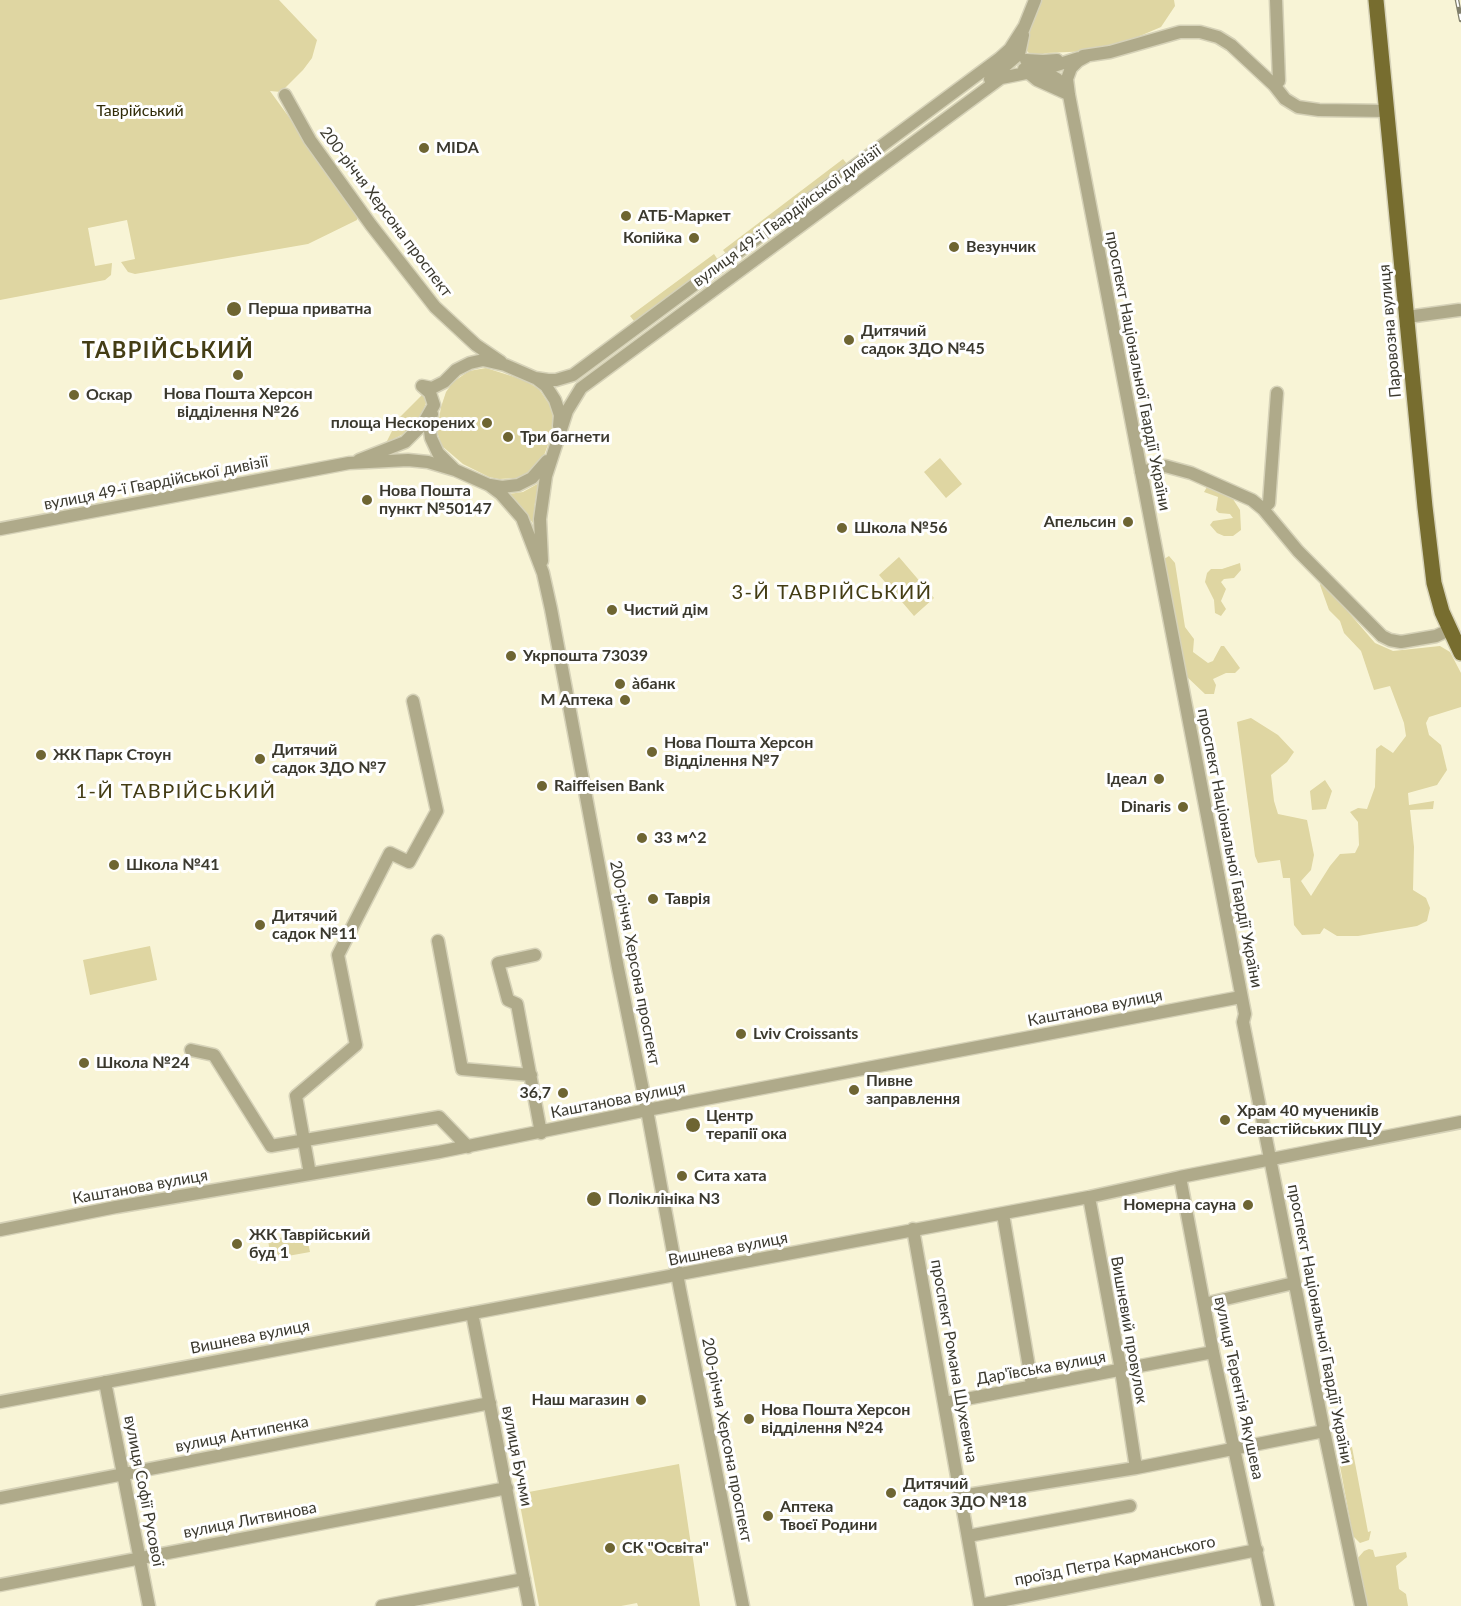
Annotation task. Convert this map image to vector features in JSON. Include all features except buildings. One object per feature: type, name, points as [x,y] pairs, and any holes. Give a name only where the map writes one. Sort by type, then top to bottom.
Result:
[{"type":"main road","name":"Паровозна вулиця","points":[[1376,0],[1434,583],[1442,612],[1461,653]]},
{"type":"street","points":[[1035,0],[1024,27],[1010,49],[1000,58],[1057,79],[1069,94]]},
{"type":"street","points":[[1274,85],[1279,81],[1276,0]]},
{"type":"street","points":[[1023,66],[1024,27]]},
{"type":"street","points":[[1023,66],[1042,61],[1110,52],[1180,32],[1200,32],[1218,37],[1231,45],[1274,85],[1285,99],[1298,106],[1319,110],[1387,111]]},
{"type":"street","points":[[1023,66],[1089,55]]},
{"type":"street","name":"проспект Національної Гвардії України","points":[[1089,55],[1071,68],[1067,79],[1069,94],[1245,1014],[1243,1022],[1361,1606]]},
{"type":"street","name":"вулиця 49-ї Гвардійської дивізії","points":[[535,378],[556,380],[573,375],[1000,58]]},
{"type":"street","name":"вулиця 49-ї Гвардійської дивізії","points":[[559,433],[567,411],[581,388],[939,125],[948,112],[1023,66]]},
{"type":"street","name":"200-річчя Херсона проспект","points":[[285,95],[310,140],[371,225],[435,307],[471,341],[505,365]]},
{"type":"street","points":[[652,318],[662,320],[715,281],[726,281],[731,268],[780,232],[788,214]]},
{"type":"street","points":[[1407,317],[1459,310]]},
{"type":"street","points":[[470,363],[477,352],[471,341]]},
{"type":"street","points":[[455,470],[438,453],[431,438],[429,424],[434,405],[430,393],[422,386],[432,388],[444,382],[456,370],[483,360],[505,365],[535,378],[546,386],[555,400],[560,415],[559,433],[543,492],[540,519],[543,573]]},
{"type":"street","points":[[1263,509],[1269,503],[1276,393]]},
{"type":"street","points":[[349,463],[405,442],[423,424],[434,405]]},
{"type":"street","points":[[349,463],[408,460],[428,462],[455,470],[489,485],[502,487],[518,485],[532,478],[544,467],[553,452]]},
{"type":"street","name":"вулиця 49-ї Гвардійської дивізії","points":[[0,529],[349,463]]},
{"type":"street","points":[[1141,472],[1165,466],[1191,473],[1242,494],[1263,509],[1298,551],[1382,636],[1401,642],[1436,636],[1449,630]]},
{"type":"street","points":[[489,485],[506,499],[522,518],[543,573]]},
{"type":"street","name":"200-річчя Херсона проспект","points":[[543,573],[743,1606]]},
{"type":"street","points":[[310,1174],[296,1096],[356,1045],[338,955],[390,853],[410,862],[437,811],[413,700]]},
{"type":"street","points":[[438,941],[462,1069],[531,1076]]},
{"type":"street","points":[[535,955],[498,963],[508,1000],[517,1004],[541,1133]]},
{"type":"street","name":"Каштанова вулиця","points":[[0,1230],[116,1207],[468,1147],[647,1110],[1241,997]]},
{"type":"street","points":[[191,1050],[214,1055],[271,1146],[439,1117],[468,1147]]},
{"type":"street","name":"Вишнева вулиця","points":[[0,1402],[678,1276],[913,1229],[1003,1214],[1461,1122]]},
{"type":"street","name":"вулиця Терентія Якушева","points":[[1179,1177],[1268,1606]]},
{"type":"street","name":"Вишневий провулок","points":[[1089,1197],[1121,1370],[1136,1468]]},
{"type":"street","points":[[1003,1214],[1032,1385]]},
{"type":"street","name":"проспект Романа Шухевича","points":[[913,1229],[980,1605]]},
{"type":"street","points":[[1204,1304],[1294,1283]]},
{"type":"street","name":"вулиця Бучми","points":[[472,1313],[529,1606]]},
{"type":"street","name":"Дар'ївська вулиця","points":[[945,1403],[1214,1352]]},
{"type":"street","name":"вулиця Софії Русової","points":[[105,1382],[149,1606]]},
{"type":"street","name":"вулиця Антипенка","points":[[0,1498],[490,1403]]},
{"type":"street","points":[[961,1496],[1136,1468],[1324,1431]]},
{"type":"street","name":"вулиця Литвинова","points":[[0,1585],[507,1488]]},
{"type":"street","points":[[968,1536],[1130,1506]]},
{"type":"street","name":"проїзд Петра Карманського","points":[[980,1605],[1257,1550]]},
{"type":"street","points":[[382,1606],[524,1579]]},
{"type":"green space","name":"Таврійський","points":[[0,0],[279,0],[317,40],[312,58],[303,70],[281,92],[270,91],[358,212],[357,220],[308,244],[135,274],[128,272],[121,262],[135,259],[127,220],[88,228],[95,266],[112,263],[111,275],[105,280],[0,300]]},
{"type":"green space","points":[[1042,0],[1174,0],[1175,6],[1161,27],[1114,47],[1091,51],[1046,53],[1033,57],[1025,49],[1025,40]]},
{"type":"green space","points":[[843,159],[847,164],[727,255],[723,250]]},
{"type":"green space","points":[[714,254],[718,260],[634,321],[630,316]]},
{"type":"green space","points":[[486,368],[524,380],[539,389],[553,413],[552,434],[543,458],[529,472],[517,478],[489,477],[463,464],[442,446],[437,432],[441,407],[446,392],[453,382],[469,371]]},
{"type":"green space","points":[[424,393],[426,403],[421,417],[407,432],[386,443],[398,419]]},
{"type":"green space","points":[[940,458],[962,484],[946,498],[924,472]]},
{"type":"green space","points":[[539,483],[533,523],[509,494],[523,492]]},
{"type":"green space","points":[[1207,487],[1214,487],[1231,496],[1240,510],[1241,530],[1233,536],[1217,533],[1210,525],[1213,521],[1233,518],[1230,514],[1219,513],[1216,510],[1218,497],[1204,492]]},
{"type":"green space","points":[[1169,556],[1175,563],[1185,627],[1194,639],[1193,652],[1208,663],[1213,661],[1221,646],[1224,646],[1240,668],[1235,673],[1226,673],[1213,679],[1216,685],[1214,694],[1205,694],[1185,675],[1164,559]]},
{"type":"green space","points":[[899,557],[934,598],[914,616],[879,575]]},
{"type":"green space","points":[[1240,563],[1241,570],[1234,578],[1224,579],[1221,582],[1226,589],[1221,601],[1226,609],[1221,616],[1215,613],[1214,600],[1205,582],[1207,573],[1211,569],[1222,569]]},
{"type":"green space","points":[[1321,583],[1375,643],[1393,651],[1440,646],[1450,652],[1461,673],[1461,707],[1429,717],[1426,723],[1429,735],[1441,745],[1447,770],[1437,785],[1408,793],[1409,805],[1434,801],[1433,809],[1410,810],[1414,847],[1413,890],[1426,898],[1430,908],[1427,921],[1417,926],[1358,936],[1337,936],[1324,928],[1320,934],[1302,935],[1294,925],[1290,878],[1283,878],[1280,860],[1258,863],[1255,856],[1237,722],[1251,718],[1278,735],[1294,752],[1287,762],[1271,775],[1274,801],[1278,814],[1307,820],[1314,855],[1311,870],[1301,881],[1311,896],[1340,854],[1355,853],[1359,845],[1358,822],[1350,812],[1358,808],[1367,809],[1375,787],[1376,749],[1381,745],[1393,753],[1406,736],[1404,723],[1390,686],[1374,690],[1361,651],[1344,633],[1340,621],[1329,610]]},
{"type":"green space","points":[[1325,780],[1332,791],[1326,809],[1312,810],[1310,791]]},
{"type":"green space","points":[[150,946],[157,980],[90,995],[83,960]]},
{"type":"green space","points":[[306,1233],[310,1252],[271,1259],[268,1240]]},
{"type":"green space","points":[[1352,1447],[1368,1532],[1371,1531],[1369,1540],[1360,1543],[1353,1536],[1337,1450]]},
{"type":"green space","name":"СК \"Освіта\"","points":[[679,1464],[700,1606],[638,1606],[637,1603],[621,1606],[539,1606],[518,1494]]},
{"type":"green space","points":[[1369,1549],[1373,1550],[1375,1557],[1406,1552],[1407,1557],[1396,1566],[1399,1589],[1406,1594],[1408,1606],[1366,1606],[1357,1559]]},
{"type":"railway","points":[[1457,0],[1461,20]]},
{"type":"place","name":"MIDA","points":[[424,148]]},
{"type":"place","name":"АТБ-Маркет","points":[[626,216]]},
{"type":"place","name":"Копійка","points":[[694,238]]},
{"type":"place","name":"Везунчик","points":[[954,247]]},
{"type":"place","name":"Перша приватна","points":[[234,309]]},
{"type":"place","name":"Дитячий садок ЗДО №45","points":[[849,340]]},
{"type":"place","name":"Нова Пошта Херсон відділення №26","points":[[238,375]]},
{"type":"place","name":"Оскар","points":[[74,395]]},
{"type":"place","name":"площа Нескорених","points":[[487,423]]},
{"type":"place","name":"Три багнети","points":[[508,437]]},
{"type":"place","name":"Нова Пошта пункт №50147","points":[[367,500]]},
{"type":"place","name":"Апельсин","points":[[1128,522]]},
{"type":"place","name":"Школа №56","points":[[842,528]]},
{"type":"place","name":"Чистий дім","points":[[612,610]]},
{"type":"place","name":"Укрпошта 73039","points":[[511,656]]},
{"type":"place","name":"а̀банк","points":[[620,684]]},
{"type":"place","name":"М Аптека","points":[[625,700]]},
{"type":"place","name":"Нова Пошта Херсон Відділення №7","points":[[652,752]]},
{"type":"place","name":"ЖК Парк Стоун","points":[[41,755]]},
{"type":"place","name":"Дитячий садок ЗДО №7","points":[[260,759]]},
{"type":"place","name":"Ідеал","points":[[1159,779]]},
{"type":"place","name":"Raiffeisen Bank","points":[[542,786]]},
{"type":"place","name":"Dinaris","points":[[1183,807]]},
{"type":"place","name":"33 м^2","points":[[642,838]]},
{"type":"place","name":"Школа №41","points":[[114,865]]},
{"type":"place","name":"Таврія","points":[[653,899]]},
{"type":"place","name":"Дитячий садок №11","points":[[260,925]]},
{"type":"place","name":"Lviv Croissants","points":[[741,1034]]},
{"type":"place","name":"Школа №24","points":[[84,1063]]},
{"type":"place","name":"Пивне заправлення","points":[[854,1090]]},
{"type":"place","name":"36,7","points":[[563,1093]]},
{"type":"place","name":"Храм 40 мучеників Севастійських ПЦУ","points":[[1225,1120]]},
{"type":"place","name":"Центр терапії ока","points":[[693,1125]]},
{"type":"place","name":"Сита хата","points":[[682,1176]]},
{"type":"place","name":"Поліклініка N3","points":[[594,1199]]},
{"type":"place","name":"Номерна сауна","points":[[1248,1205]]},
{"type":"place","name":"ЖК Таврійський буд 1","points":[[237,1244]]},
{"type":"place","name":"Наш магазин","points":[[641,1400]]},
{"type":"place","name":"Нова Пошта Херсон відділення №24","points":[[749,1419]]},
{"type":"place","name":"Дитячий садок ЗДО №18","points":[[891,1493]]},
{"type":"place","name":"Аптека Твоєї Родини","points":[[768,1516]]},
{"type":"place","name":"СК \"Освіта\"","points":[[610,1548]]},
{"type":"district","name":"ТАВРІЙСЬКИЙ","points":[[168,351]]},
{"type":"district","name":"3-Й ТАВРІЙСЬКИЙ","points":[[832,593]]},
{"type":"district","name":"1-Й ТАВРІЙСЬКИЙ","points":[[176,792]]}]
